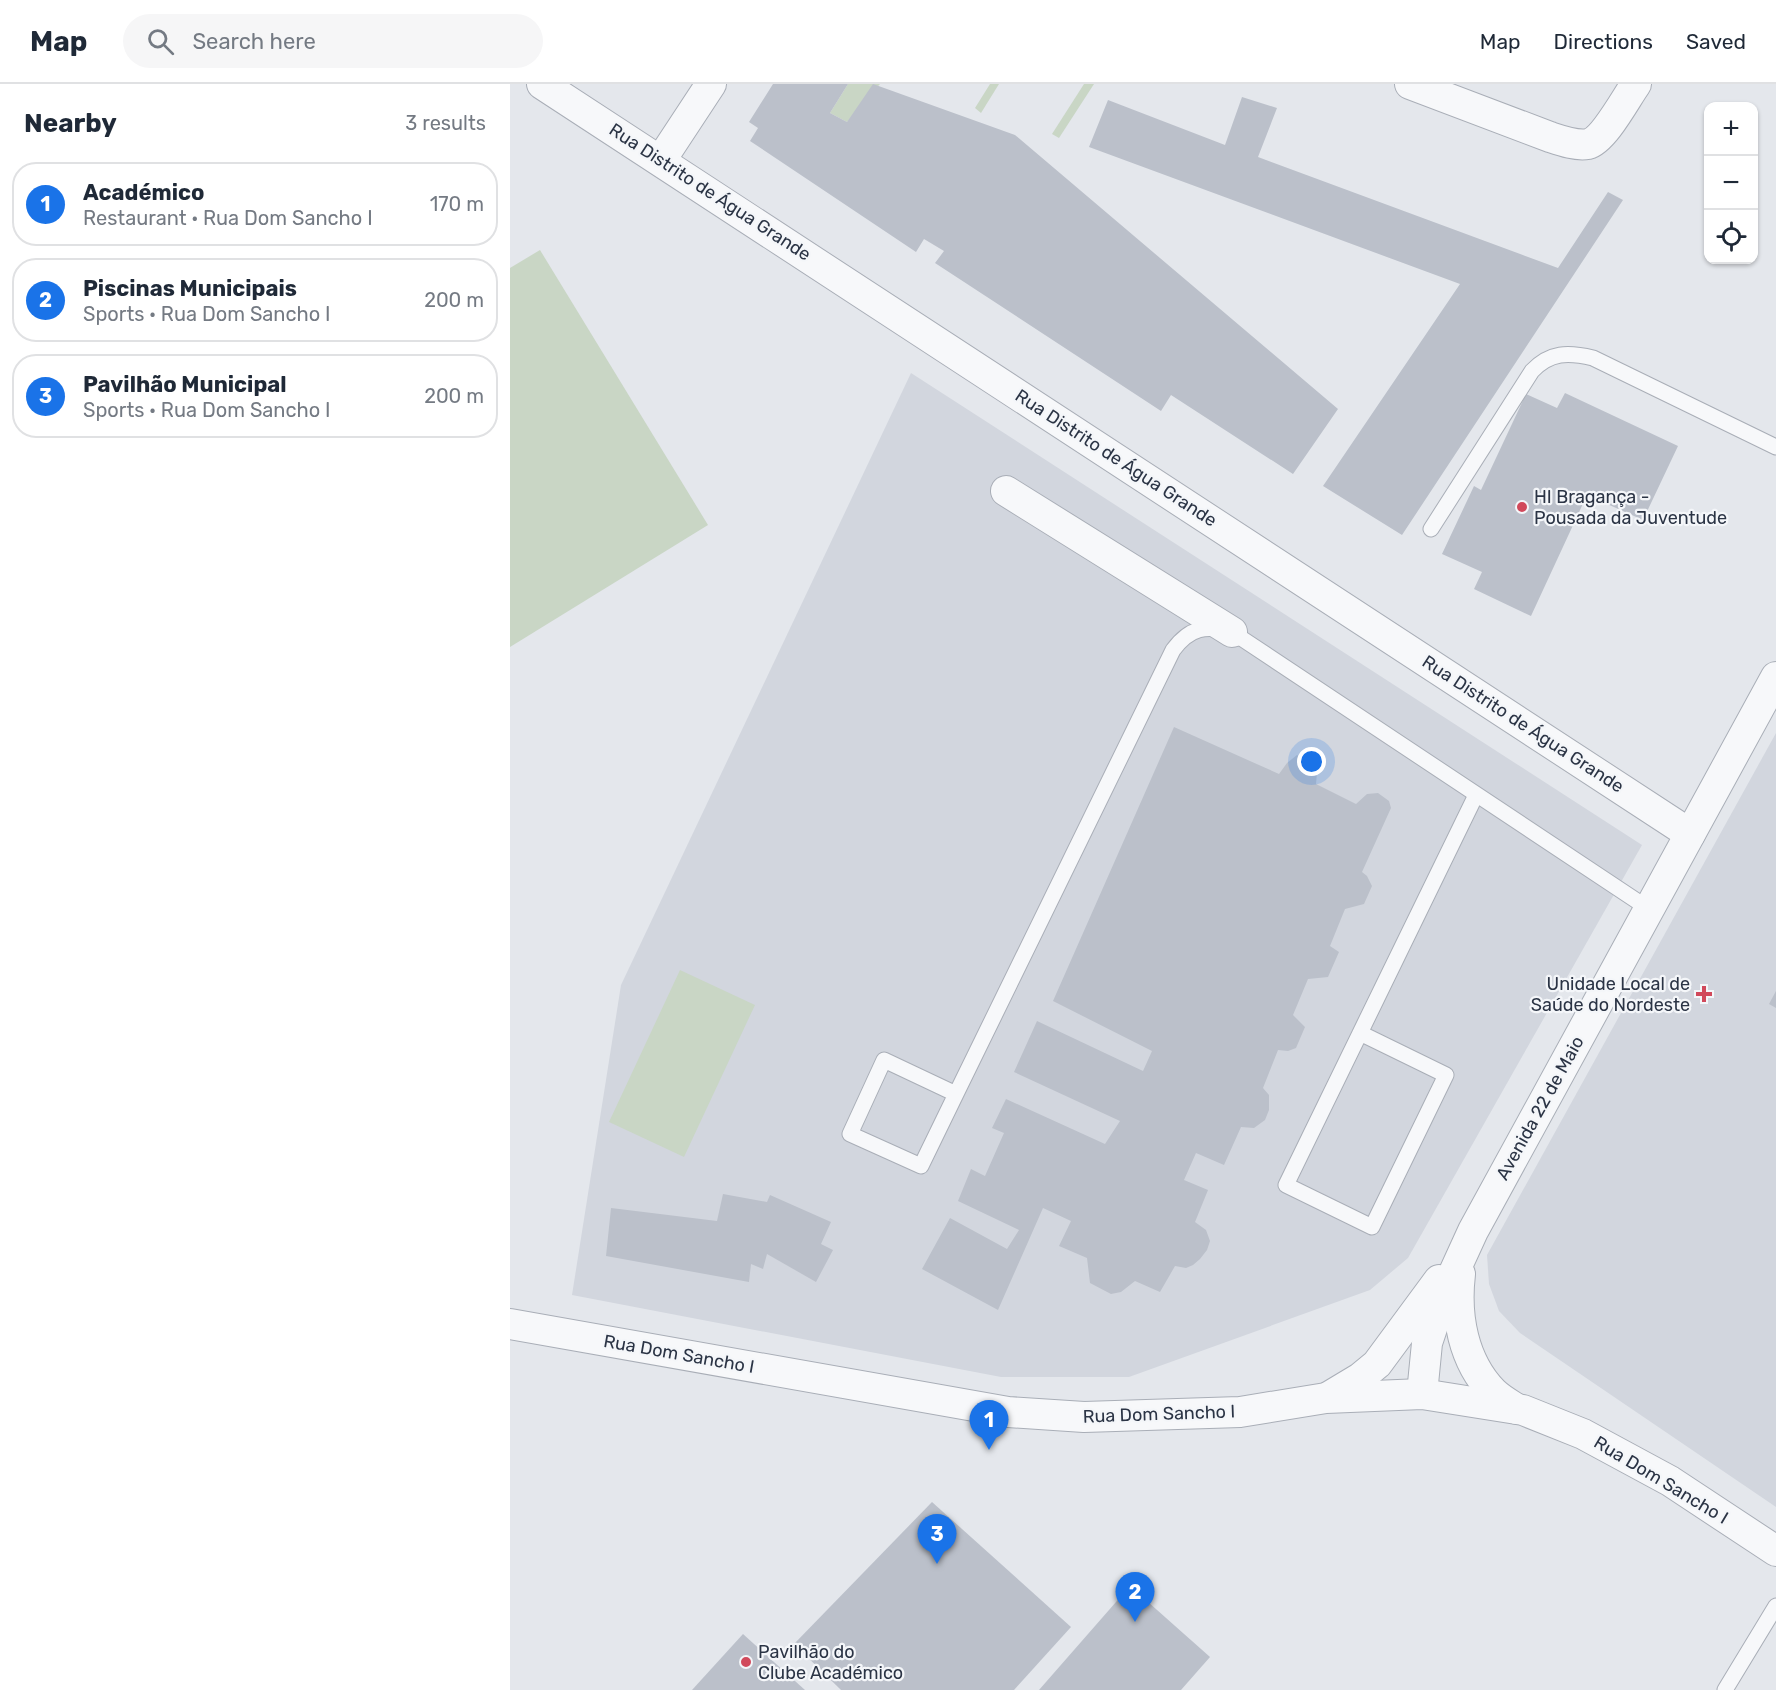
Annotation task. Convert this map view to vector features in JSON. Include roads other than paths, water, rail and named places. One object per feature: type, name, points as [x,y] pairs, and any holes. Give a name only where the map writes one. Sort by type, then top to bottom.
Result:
[{"type":"street","name":"Rua Distrito de Água Grande","points":[[542,84],[1690,834]]},
{"type":"street","points":[[661,160],[711,84]]},
{"type":"street","points":[[1410,84],[1550,137],[1565,142],[1586,144],[1594,142],[1602,133],[1636,84]]},
{"type":"street","points":[[1006,491],[1232,632]]},
{"type":"street","name":"Avenida 22 de Maio","points":[[1422,1394],[1427,1343],[1442,1301],[1473,1231],[1776,676]]},
{"type":"street","points":[[1326,1398],[1360,1378],[1377,1364],[1434,1284],[1462,1256]]},
{"type":"street","points":[[1462,1256],[1457,1299],[1468,1354],[1479,1374],[1494,1393],[1516,1409]]},
{"type":"street","name":"Rua Dom Sancho I","points":[[510,1324],[1008,1412],[1084,1417],[1240,1412],[1326,1398],[1422,1394],[1516,1409],[1583,1434],[1670,1480],[1776,1551]]},
{"type":"lane","points":[[1431,528],[1532,370],[1549,357],[1569,354],[1593,358],[1776,447]]},
{"type":"lane","points":[[956,1094],[884,1060],[850,1134],[921,1166],[1173,650],[1183,637],[1196,630],[1213,628],[1232,632],[1649,909]]},
{"type":"lane","points":[[1360,1033],[1446,1075],[1372,1227],[1286,1185],[1360,1033],[1476,795]]},
{"type":"lane","points":[[1725,1690],[1776,1606]]},
{"type":"place","name":"HI Bragança - Pousada da Juventude","points":[[1522,507]]},
{"type":"place","name":"Unidade Local de Saúde do Nordeste","points":[[1704,994]]},
{"type":"place","name":"Académico","points":[[989,1450]]},
{"type":"place","name":"Pavilhão Municipal","points":[[937,1564]]},
{"type":"place","name":"Piscinas Municipais","points":[[1135,1622]]},
{"type":"place","name":"Pavilhão do Clube Académico","points":[[746,1662]]}]
